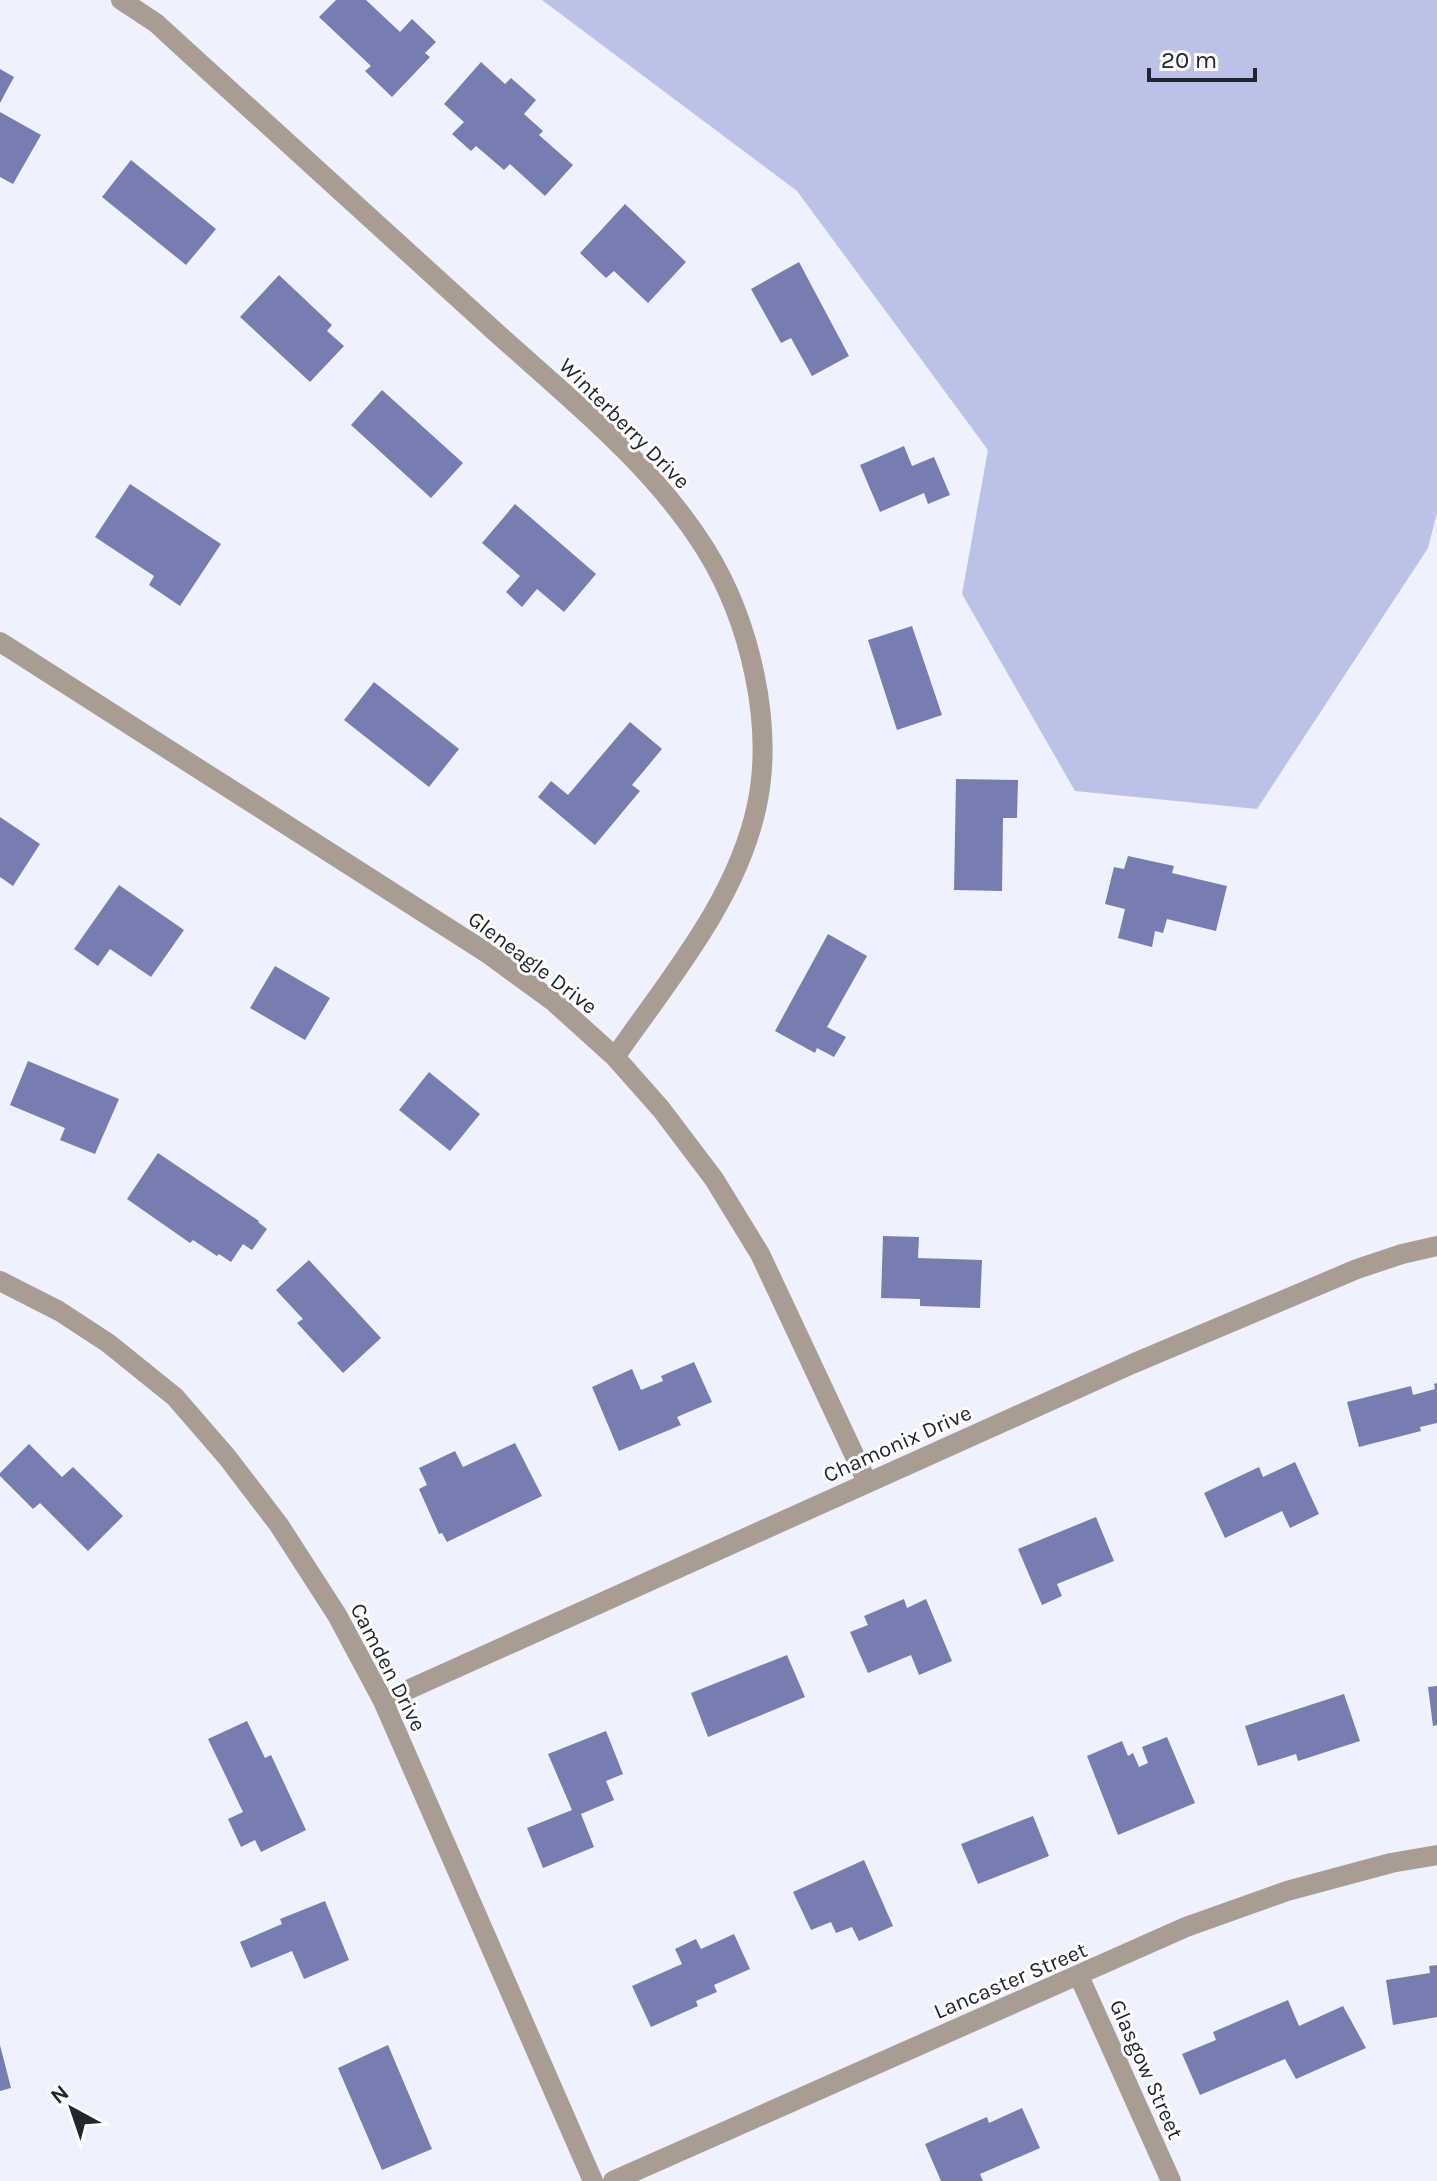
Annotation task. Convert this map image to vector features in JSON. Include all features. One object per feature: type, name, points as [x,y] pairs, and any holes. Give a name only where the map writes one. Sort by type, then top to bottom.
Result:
[{"type":"street","name":"Winterberry Drive","points":[[121,0],[156,23],[593,421],[667,494],[707,551],[729,593],[748,647],[760,705],[764,763],[757,806],[745,848],[713,917],[615,1057]]},
{"type":"street","name":"Gleneagle Drive","points":[[0,642],[487,953],[554,1002],[615,1057],[661,1109],[714,1179],[760,1254],[867,1482]]},
{"type":"street","name":"Chamonix Drive","points":[[383,1701],[1132,1364],[1357,1269],[1437,1246]]},
{"type":"street","name":"Camden Drive","points":[[0,1281],[59,1311],[108,1343],[175,1397],[227,1457],[279,1525],[337,1615],[383,1701],[593,2181]]},
{"type":"street","name":"Lancaster Street","points":[[613,2181],[1186,1927],[1287,1891],[1391,1863],[1437,1855]]},
{"type":"street","name":"Glasgow Street","points":[[1079,1976],[1171,2181]]},
{"type":"shaded area","points":[[542,0],[1437,0],[1437,513],[1428,548],[1257,809],[1075,791],[962,594],[988,450],[797,191]]},
{"type":"building","points":[[336,0],[366,0],[400,32],[412,19],[436,42],[425,53],[430,57],[392,97],[365,71],[371,66],[319,17]]},
{"type":"building","points":[[481,62],[505,84],[511,78],[536,100],[524,114],[543,131],[539,135],[573,165],[545,196],[510,164],[504,170],[476,146],[471,151],[452,134],[464,122],[444,104]]},
{"type":"building","points":[[0,69],[14,77],[0,103]]},
{"type":"building","points":[[0,112],[41,135],[13,184],[0,177]]},
{"type":"building","points":[[131,160],[216,229],[186,265],[102,197]]},
{"type":"building","points":[[625,204],[686,262],[648,303],[614,271],[606,278],[580,253]]},
{"type":"building","points":[[799,262],[849,356],[812,376],[791,338],[781,343],[751,289]]},
{"type":"building","points":[[279,275],[332,325],[327,331],[344,346],[310,382],[240,317]]},
{"type":"building","points":[[382,390],[463,463],[431,498],[351,425]]},
{"type":"building","points":[[904,446],[912,466],[934,457],[950,495],[928,504],[924,493],[880,512],[860,465]]},
{"type":"building","points":[[130,484],[221,544],[180,606],[149,585],[154,576],[95,537]]},
{"type":"building","points":[[515,504],[596,574],[564,612],[537,589],[522,607],[506,592],[520,576],[482,543]]},
{"type":"building","points":[[912,626],[942,715],[897,730],[868,640]]},
{"type":"building","points":[[374,682],[459,749],[429,787],[344,720]]},
{"type":"building","points":[[630,722],[662,749],[632,785],[640,791],[595,845],[538,797],[551,781],[568,795]]},
{"type":"building","points":[[956,779],[1018,780],[1017,818],[1003,818],[1002,891],[954,890]]},
{"type":"building","points":[[0,817],[40,844],[13,886],[0,877]]},
{"type":"building","points":[[1128,856],[1174,866],[1172,873],[1227,886],[1216,931],[1167,919],[1163,933],[1155,931],[1152,947],[1118,938],[1125,909],[1105,904],[1114,867],[1124,869]]},
{"type":"building","points":[[119,885],[184,930],[151,977],[110,949],[98,966],[74,949]]},
{"type":"building","points":[[828,934],[867,956],[827,1027],[846,1037],[834,1057],[817,1048],[815,1053],[775,1031]]},
{"type":"building","points":[[275,966],[330,998],[305,1040],[250,1008]]},
{"type":"building","points":[[28,1061],[119,1099],[95,1154],[60,1140],[65,1128],[10,1105]]},
{"type":"building","points":[[429,1072],[480,1114],[450,1151],[399,1110]]},
{"type":"building","points":[[158,1153],[267,1229],[252,1250],[243,1244],[231,1262],[193,1240],[190,1243],[127,1199]]},
{"type":"building","points":[[883,1236],[919,1237],[918,1258],[982,1260],[980,1308],[920,1306],[920,1299],[881,1298]]},
{"type":"building","points":[[309,1260],[381,1338],[343,1373],[297,1323],[303,1319],[276,1290]]},
{"type":"building","points":[[694,1362],[712,1402],[677,1417],[681,1425],[619,1451],[592,1387],[632,1369],[641,1390],[663,1381],[661,1376]]},
{"type":"building","points":[[1437,1383],[1437,1423],[1420,1427],[1421,1431],[1359,1447],[1347,1402],[1411,1386],[1413,1395],[1435,1389],[1434,1384]]},
{"type":"building","points":[[515,1443],[542,1496],[447,1542],[442,1533],[439,1534],[419,1489],[427,1485],[419,1468],[455,1451],[463,1467]]},
{"type":"building","points":[[29,1444],[62,1477],[73,1467],[123,1516],[88,1551],[40,1503],[33,1509],[0,1476]]},
{"type":"building","points":[[1295,1462],[1319,1514],[1290,1528],[1282,1511],[1225,1538],[1204,1493],[1259,1467],[1263,1477]]},
{"type":"building","points":[[1096,1517],[1114,1561],[1057,1584],[1062,1596],[1042,1605],[1018,1549]]},
{"type":"building","points":[[904,1599],[907,1608],[926,1599],[952,1661],[919,1675],[911,1655],[868,1673],[850,1632],[868,1625],[864,1616]]},
{"type":"building","points":[[787,1655],[805,1697],[708,1737],[691,1693]]},
{"type":"building","points":[[1437,1686],[1437,1725],[1433,1726],[1428,1687]]},
{"type":"building","points":[[1344,1694],[1360,1741],[1298,1761],[1296,1754],[1258,1766],[1245,1726]]},
{"type":"building","points":[[247,1721],[265,1758],[271,1755],[306,1830],[261,1852],[255,1840],[241,1847],[228,1819],[243,1812],[208,1739]]},
{"type":"building","points":[[606,1731],[623,1774],[606,1781],[614,1800],[581,1814],[594,1847],[543,1868],[527,1828],[572,1810],[548,1754]]},
{"type":"building","points":[[1167,1737],[1195,1803],[1118,1835],[1087,1756],[1122,1741],[1128,1756],[1133,1753],[1139,1767],[1148,1763],[1142,1747]]},
{"type":"building","points":[[1033,1816],[1049,1856],[978,1884],[961,1844]]},
{"type":"building","points":[[864,1860],[893,1926],[859,1941],[852,1927],[836,1933],[831,1922],[811,1930],[793,1892]]},
{"type":"building","points":[[325,1901],[349,1960],[304,1979],[292,1951],[251,1968],[240,1942],[282,1924],[280,1919]]},
{"type":"building","points":[[734,1934],[750,1969],[714,1985],[717,1992],[696,2001],[698,2006],[651,2027],[632,1986],[682,1964],[675,1949],[696,1939],[701,1949]]},
{"type":"building","points":[[1437,1965],[1437,2017],[1393,2025],[1386,1980],[1430,1973],[1429,1966]]},
{"type":"building","points":[[1288,2000],[1299,2026],[1343,2006],[1366,2048],[1296,2079],[1285,2059],[1200,2095],[1182,2054],[1216,2040],[1213,2032]]},
{"type":"building","points":[[0,2045],[11,2088],[0,2091]]},
{"type":"building","points":[[388,2045],[432,2149],[382,2170],[338,2068]]},
{"type":"building","points":[[1022,2108],[1040,2148],[980,2174],[983,2181],[941,2181],[925,2144],[987,2117],[989,2123]]}]
